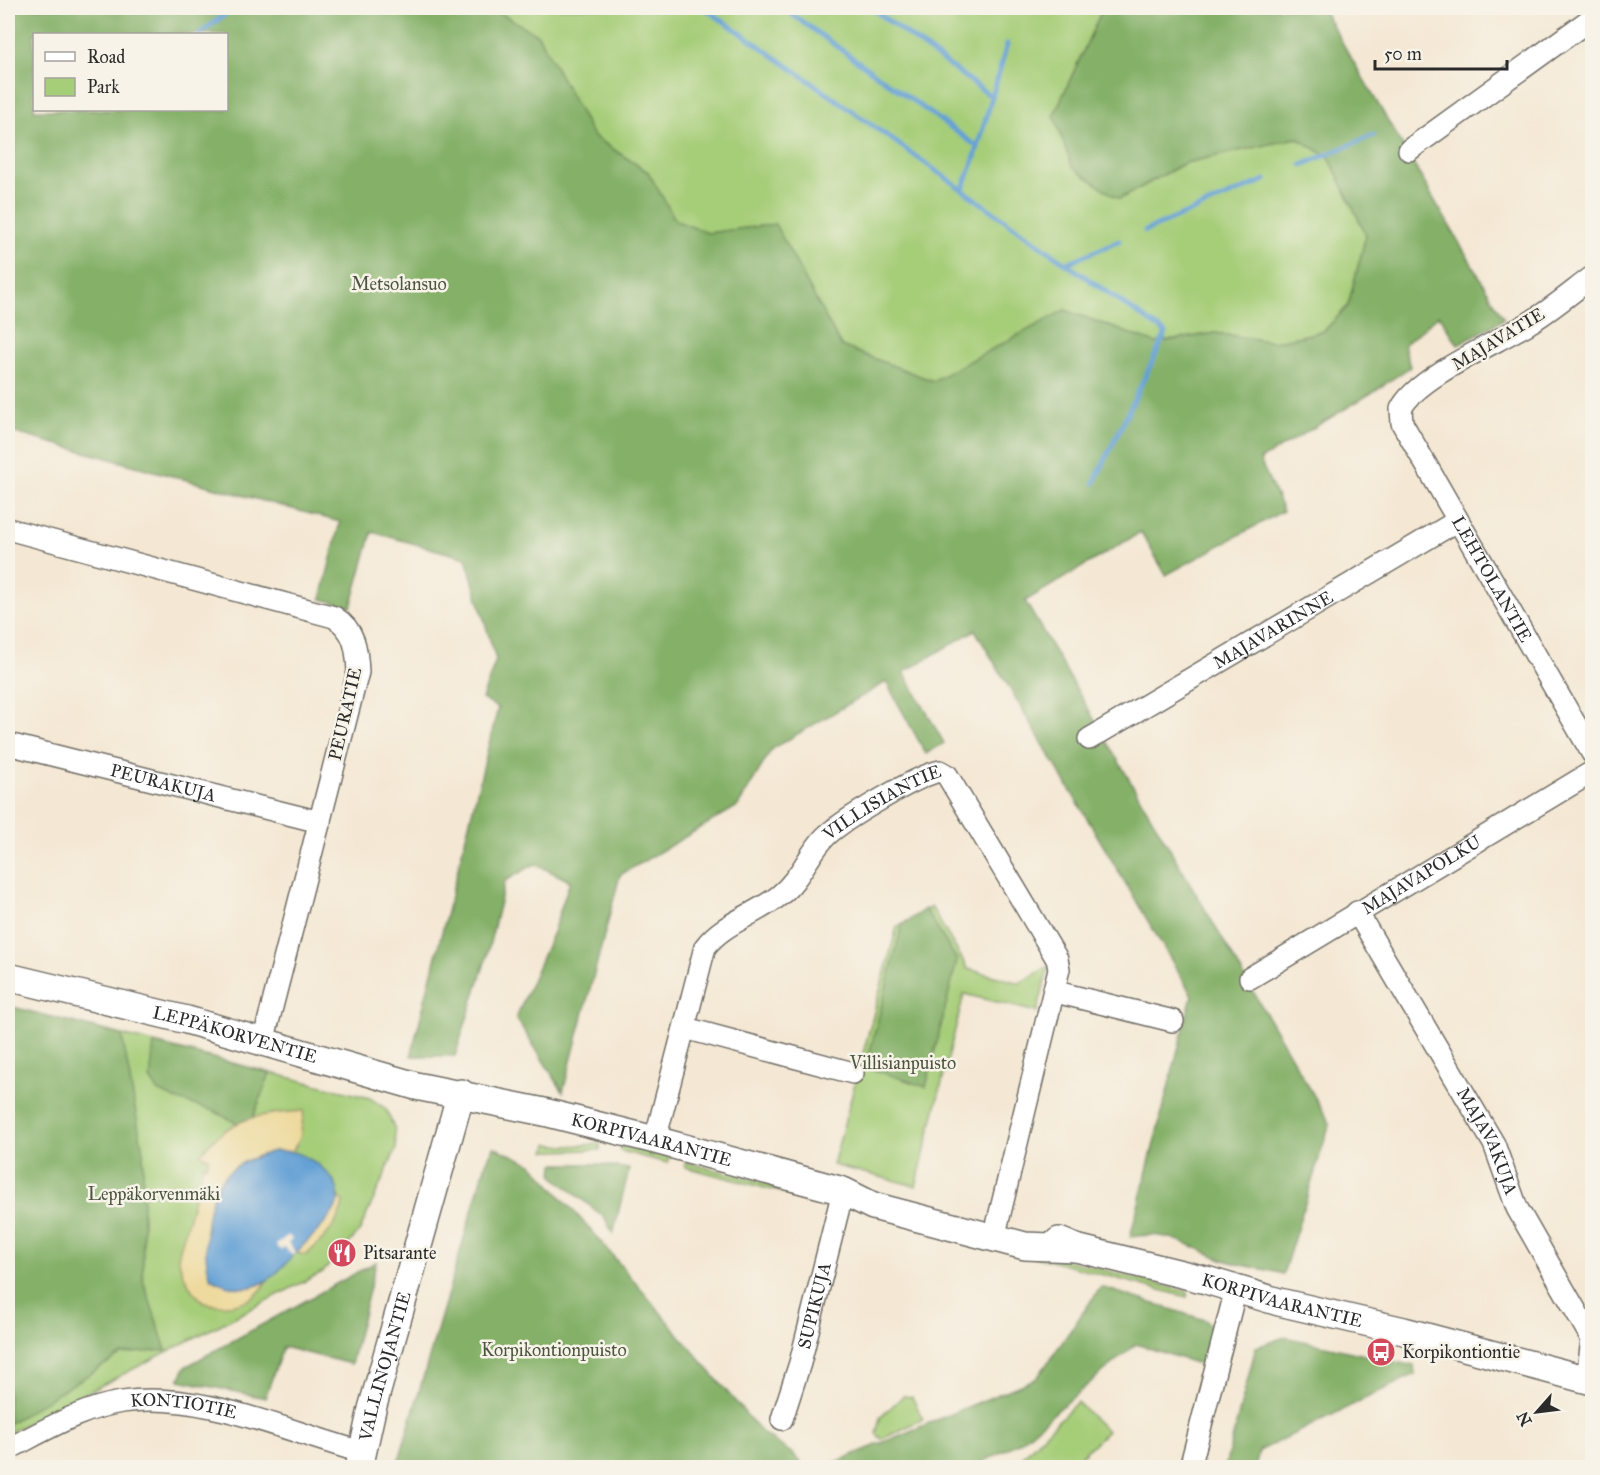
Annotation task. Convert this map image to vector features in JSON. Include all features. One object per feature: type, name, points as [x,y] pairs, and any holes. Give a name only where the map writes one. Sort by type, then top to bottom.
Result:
[{"type":"street","points":[[1409,150],[1593,18]]},
{"type":"street","name":"MAJAVATIE","points":[[1405,401],[1441,373],[1531,322],[1593,277]]},
{"type":"street","name":"LEHTOLANTIE","points":[[1405,401],[1401,409],[1402,423],[1593,753]]},
{"type":"street","name":"MAJAVARINNE","points":[[1089,739],[1457,521]]},
{"type":"street","name":"PEURATIE","points":[[8,529],[334,616],[346,624],[357,651],[357,672],[262,1042]]},
{"type":"street","name":"PEURAKUJA","points":[[8,744],[320,822]]},
{"type":"street","name":"VILLISIANTIE","points":[[655,1140],[705,947],[711,940],[779,897],[798,878],[824,838],[838,827],[924,776],[940,771],[947,775],[1057,959],[1059,969],[1056,992],[996,1230]]},
{"type":"street","name":"MAJAVAPOLKU","points":[[1250,978],[1593,772]]},
{"type":"street","name":"MAJAVAKUJA","points":[[1357,912],[1494,1144],[1518,1208],[1592,1339],[1590,1380]]},
{"type":"street","name":"LEPPÄKORVENTIE","points":[[8,977],[262,1042],[416,1086],[461,1093]]},
{"type":"street","points":[[1056,992],[1173,1022]]},
{"type":"street","points":[[685,1028],[853,1073]]},
{"type":"street","name":"KORPIVAARANTIE","points":[[461,1093],[655,1140],[843,1191],[877,1190],[996,1230],[1030,1228],[1076,1248],[1590,1380]]},
{"type":"street","name":"VALLINOJANTIE","points":[[360,1460],[461,1093]]},
{"type":"street","name":"SUPIKUJA","points":[[782,1419],[800,1363],[843,1191]]},
{"type":"street","points":[[1190,1467],[1236,1289]]},
{"type":"street","name":"KONTIOTIE","points":[[8,1449],[91,1410],[121,1402],[155,1399],[200,1405],[360,1460]]},
{"type":"green space","name":"Metsolansuo","points":[[8,8],[491,8],[538,35],[593,136],[648,172],[676,221],[708,233],[775,224],[841,346],[933,381],[1065,310],[1155,343],[1215,333],[1274,342],[1324,331],[1348,306],[1366,235],[1329,157],[1297,138],[1185,163],[1119,199],[1072,167],[1054,115],[1103,8],[1322,8],[1504,319],[1458,345],[1439,315],[1404,345],[1410,367],[1260,460],[1283,511],[1166,575],[1141,532],[1025,601],[1330,1123],[1283,1274],[1224,1260],[1168,1238],[1144,1235],[1130,1237],[1192,995],[975,630],[904,672],[944,743],[926,754],[886,682],[772,749],[738,806],[620,875],[563,1092],[516,1018],[553,932],[570,881],[535,864],[505,881],[486,959],[455,1056],[411,1056],[498,708],[482,699],[496,660],[466,558],[372,532],[351,607],[321,599],[340,522],[8,431]]},
{"type":"green space","points":[[491,8],[1103,8],[1054,115],[1120,199],[1185,163],[1297,138],[1329,157],[1366,235],[1348,306],[1324,331],[1274,342],[1215,333],[1155,343],[1065,310],[933,381],[841,346],[775,225],[708,233],[676,221],[648,172],[593,136],[538,35]]},
{"type":"green space","name":"Villisianpuisto","points":[[931,907],[968,969],[1020,983],[1049,966],[1037,1012],[964,994],[916,1186],[833,1165],[897,927]]},
{"type":"green space","points":[[925,909],[957,960],[926,1087],[866,1067],[902,925]]},
{"type":"green space","name":"Leppäkorvenmäki","points":[[8,1006],[370,1098],[386,1109],[395,1130],[396,1149],[359,1232],[323,1272],[8,1433]]},
{"type":"green space","points":[[8,1006],[122,1035],[143,1152],[143,1280],[166,1350],[122,1354],[8,1424]]},
{"type":"green space","points":[[154,1043],[270,1073],[253,1118],[236,1123],[214,1111],[175,1099],[158,1091],[150,1079]]},
{"type":"green space","points":[[548,1144],[566,1146],[600,1144],[600,1150],[546,1151]]},
{"type":"green space","points":[[621,1146],[669,1157],[668,1163],[620,1151]]},
{"type":"green space","name":"Korpikontionpuisto","points":[[494,1147],[532,1164],[602,1243],[761,1432],[793,1454],[804,1467],[397,1467],[486,1163]]},
{"type":"green space","points":[[686,1162],[812,1195],[811,1200],[685,1167]]},
{"type":"green space","points":[[554,1164],[598,1164],[629,1169],[613,1234],[605,1218],[553,1176]]},
{"type":"green space","points":[[1032,1251],[1188,1292],[1187,1297],[1031,1256]]},
{"type":"green space","points":[[376,1262],[351,1364],[283,1347],[265,1398],[179,1380],[185,1367]]},
{"type":"green space","points":[[1101,1287],[1205,1320],[1212,1326],[1205,1366],[1136,1344],[1020,1442],[974,1467],[824,1467],[1037,1378]]},
{"type":"green space","points":[[1285,1337],[1414,1366],[1415,1374],[1259,1451],[1255,1467],[1225,1467],[1256,1347]]},
{"type":"green space","points":[[903,1396],[912,1397],[923,1419],[882,1439],[876,1434],[880,1418]]},
{"type":"green space","points":[[1077,1402],[1107,1431],[1070,1467],[1034,1467],[1023,1456]]},
{"type":"sand","points":[[304,1111],[300,1138],[292,1152],[271,1153],[239,1164],[222,1179],[216,1188],[211,1205],[206,1234],[251,1287],[266,1281],[262,1289],[240,1303],[221,1305],[204,1303],[192,1290],[182,1272],[178,1257],[203,1165],[206,1166],[209,1158],[200,1154],[223,1132],[246,1120],[259,1116]]},
{"type":"sand","points":[[338,1195],[343,1202],[338,1217],[329,1232],[306,1255],[296,1253],[336,1206]]},
{"type":"water","points":[[274,1151],[301,1155],[319,1165],[333,1180],[337,1189],[336,1207],[322,1226],[269,1279],[245,1288],[225,1285],[211,1278],[206,1254],[207,1225],[213,1197],[218,1185],[230,1171],[248,1160]]},
{"type":"pier","points":[[288,1235],[292,1239],[288,1243],[296,1253],[293,1256],[284,1247],[280,1250],[276,1245]]},
{"type":"waterway","points":[[8,11],[20,8]]},
{"type":"waterway","points":[[201,33],[233,8]]},
{"type":"waterway","points":[[704,8],[1166,333],[1094,483]]},
{"type":"waterway","points":[[783,8],[978,147]]},
{"type":"waterway","points":[[871,8],[992,97]]},
{"type":"waterway","points":[[963,189],[975,157],[1007,44]]},
{"type":"waterway","points":[[1302,165],[1374,135]]},
{"type":"waterway","points":[[1145,231],[1265,180]]},
{"type":"waterway","points":[[1065,264],[1119,241]]},
{"type":"place","name":"Pitsarante","points":[[342,1253]]},
{"type":"place","name":"Korpikontiontie","points":[[1381,1352]]}]
